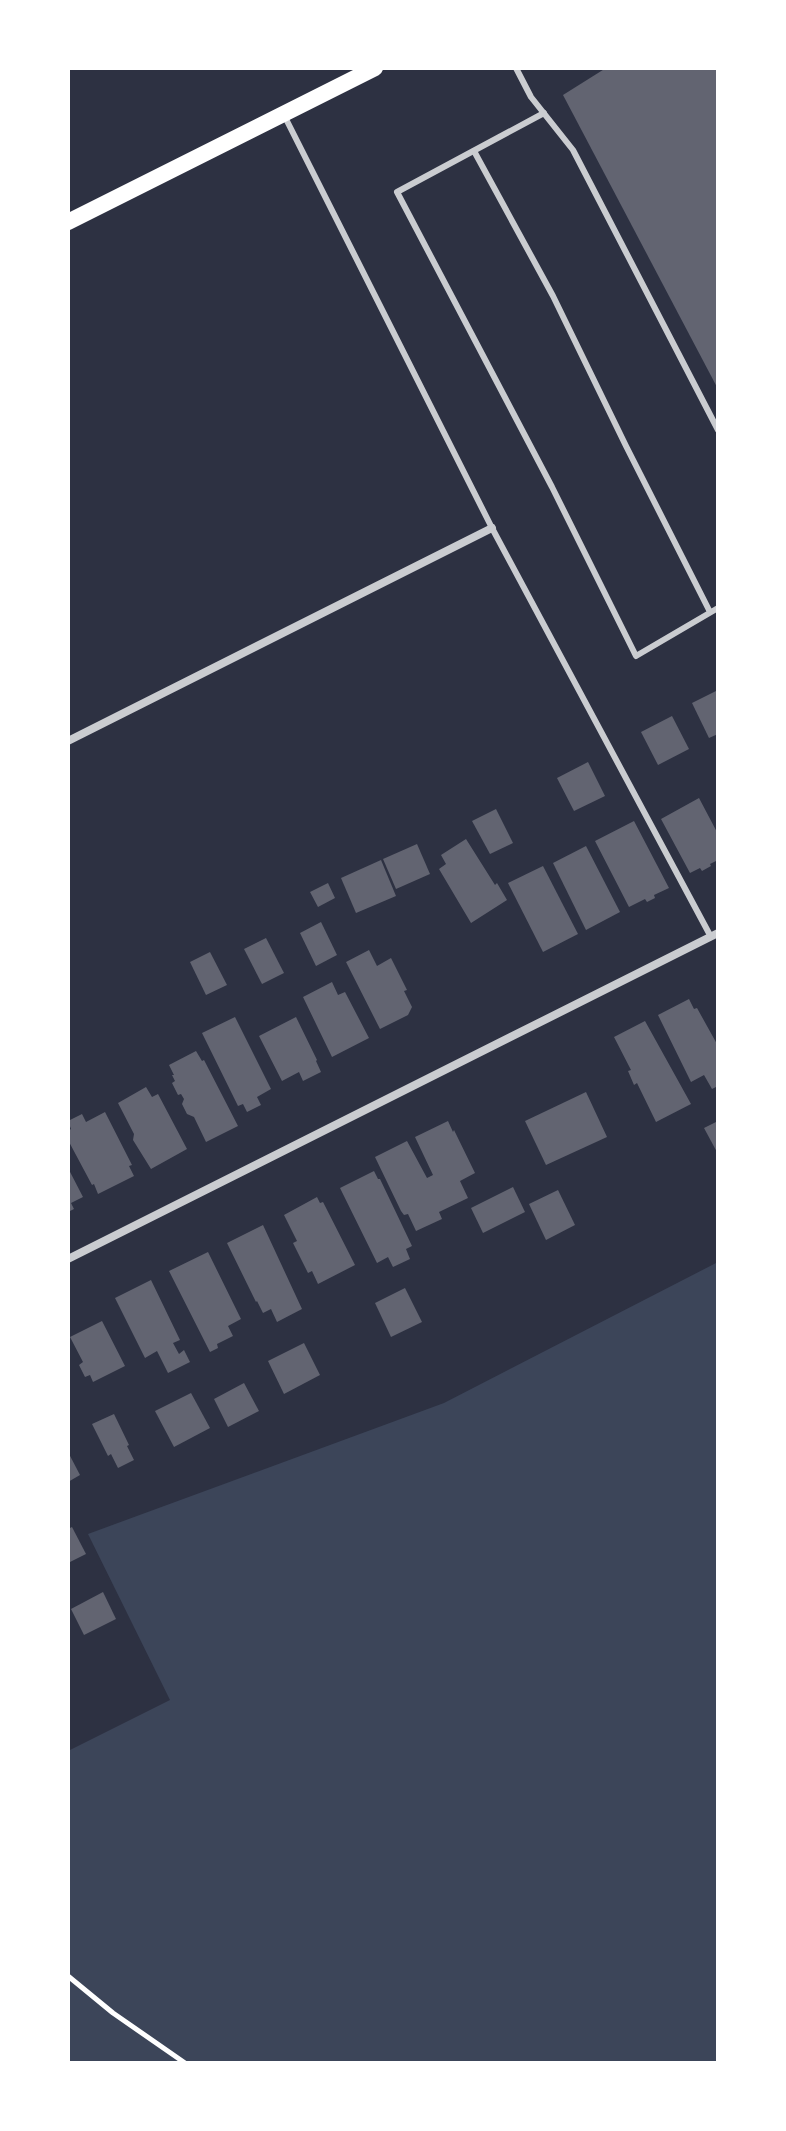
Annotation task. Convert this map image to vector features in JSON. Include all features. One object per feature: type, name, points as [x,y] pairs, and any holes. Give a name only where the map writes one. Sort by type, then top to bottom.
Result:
[{"type":"main road","points":[[68,222],[375,68]]},
{"type":"street","points":[[68,741],[492,528]]},
{"type":"street","points":[[68,1259],[714,935]]},
{"type":"lane","points":[[516,68],[531,97],[573,150],[718,430]]},
{"type":"lane","points":[[544,113],[397,192],[552,487],[636,656],[718,608]]},
{"type":"lane","points":[[284,114],[492,528],[714,935]]},
{"type":"lane","points":[[474,151],[553,296],[710,612]]},
{"type":"path","points":[[68,1976],[113,2013],[185,2063]]},
{"type":"shaded area","points":[[718,1262],[718,2063],[68,2063],[68,1751],[170,1700],[88,1534],[444,1403]]},
{"type":"building","points":[[606,68],[718,68],[718,389],[563,95]]},
{"type":"building","points":[[718,690],[718,734],[709,738],[692,703]]},
{"type":"building","points":[[672,716],[689,749],[658,765],[641,732]]},
{"type":"building","points":[[588,762],[605,796],[574,811],[557,778]]},
{"type":"building","points":[[699,798],[718,834],[718,860],[702,871],[700,868],[690,873],[661,819]]},
{"type":"building","points":[[496,809],[513,843],[490,854],[472,821]]},
{"type":"building","points":[[634,821],[669,888],[647,902],[645,899],[629,907],[595,841]]},
{"type":"building","points":[[466,839],[507,900],[471,923],[439,869],[446,864],[441,855]]},
{"type":"building","points":[[417,844],[430,874],[396,889],[383,859]]},
{"type":"building","points":[[586,846],[620,912],[586,930],[553,863]]},
{"type":"building","points":[[381,860],[396,896],[356,913],[341,878]]},
{"type":"building","points":[[543,866],[578,934],[543,952],[508,883]]},
{"type":"building","points":[[328,883],[335,898],[318,907],[310,892]]},
{"type":"building","points":[[321,922],[337,955],[316,966],[300,933]]},
{"type":"building","points":[[266,938],[284,973],[262,984],[244,949]]},
{"type":"building","points":[[369,950],[377,966],[391,958],[412,1007],[408,1015],[380,1029],[346,962]]},
{"type":"building","points":[[210,952],[227,985],[206,995],[190,962]]},
{"type":"building","points":[[332,982],[338,995],[345,992],[369,1038],[332,1057],[303,997]]},
{"type":"building","points":[[689,999],[717,1044],[718,1086],[712,1089],[704,1075],[691,1082],[658,1015]]},
{"type":"building","points":[[235,1017],[271,1089],[257,1097],[261,1105],[247,1112],[243,1104],[238,1106],[202,1033]]},
{"type":"building","points":[[296,1017],[321,1072],[303,1081],[299,1072],[282,1081],[259,1036]]},
{"type":"building","points":[[645,1021],[691,1104],[656,1122],[637,1083],[634,1085],[628,1071],[631,1070],[614,1037]]},
{"type":"building","points":[[196,1051],[204,1060],[238,1126],[206,1142],[194,1117],[187,1114],[182,1104],[184,1099],[172,1083],[175,1081],[174,1075],[169,1065]]},
{"type":"building","points":[[146,1087],[152,1097],[158,1094],[187,1149],[151,1169],[133,1140],[134,1134],[118,1103]]},
{"type":"building","points":[[586,1092],[607,1137],[546,1165],[525,1121]]},
{"type":"building","points":[[105,1112],[132,1165],[129,1166],[134,1176],[98,1194],[68,1140],[71,1129],[68,1121],[82,1114],[86,1122]]},
{"type":"building","points":[[448,1121],[475,1173],[460,1181],[468,1198],[439,1212],[442,1219],[416,1231],[408,1214],[404,1215],[401,1211],[375,1157],[407,1141],[427,1178],[433,1175],[415,1137]]},
{"type":"building","points":[[718,1121],[718,1154],[704,1128]]},
{"type":"building","points":[[68,1168],[83,1197],[71,1203],[74,1209],[68,1212]]},
{"type":"building","points":[[374,1171],[412,1246],[406,1249],[410,1259],[393,1267],[388,1257],[377,1263],[340,1188]]},
{"type":"building","points":[[513,1187],[525,1212],[483,1233],[471,1208]]},
{"type":"building","points":[[558,1190],[575,1225],[546,1240],[529,1204]]},
{"type":"building","points":[[317,1197],[320,1203],[323,1202],[355,1265],[318,1284],[312,1271],[308,1273],[293,1243],[297,1241],[284,1215]]},
{"type":"building","points":[[263,1225],[302,1309],[277,1322],[271,1309],[263,1313],[256,1302],[227,1243]]},
{"type":"building","points":[[208,1252],[241,1319],[228,1326],[233,1336],[217,1344],[218,1348],[210,1352],[169,1271]]},
{"type":"building","points":[[151,1280],[180,1340],[173,1343],[179,1354],[184,1350],[190,1362],[168,1373],[157,1351],[145,1358],[115,1298]]},
{"type":"building","points":[[405,1288],[422,1322],[391,1337],[375,1303]]},
{"type":"building","points":[[102,1321],[125,1366],[93,1382],[90,1375],[85,1377],[79,1365],[83,1362],[70,1337]]},
{"type":"building","points":[[304,1343],[320,1375],[284,1394],[268,1361]]},
{"type":"building","points":[[244,1383],[259,1411],[228,1427],[214,1399]]},
{"type":"building","points":[[191,1393],[210,1428],[174,1447],[155,1411]]},
{"type":"building","points":[[114,1414],[134,1460],[118,1468],[111,1454],[108,1456],[92,1424]]},
{"type":"building","points":[[68,1452],[80,1475],[68,1482]]},
{"type":"building","points":[[72,1527],[86,1554],[68,1563],[68,1529]]},
{"type":"building","points":[[103,1592],[116,1619],[84,1635],[71,1609]]}]
